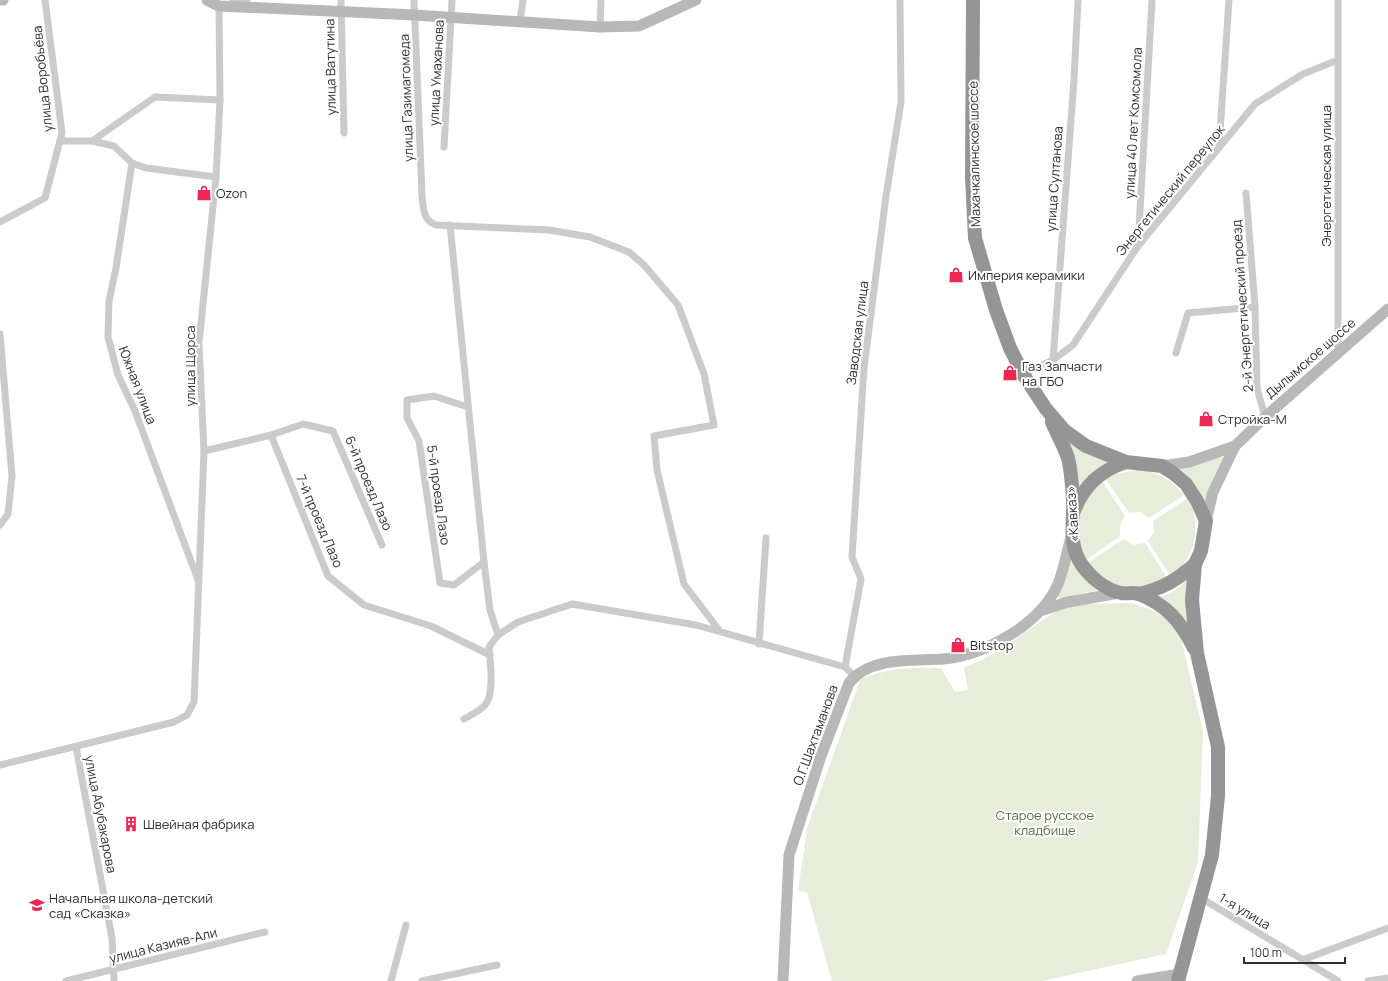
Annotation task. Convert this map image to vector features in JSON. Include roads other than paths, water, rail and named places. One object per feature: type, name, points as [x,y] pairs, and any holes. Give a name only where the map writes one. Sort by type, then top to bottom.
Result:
[{"type":"highway","name":"Махачкалинское шоссе","points":[[973,0],[972,178],[975,238],[996,310],[1010,348],[1046,409],[1064,430],[1075,439],[1086,446],[1126,462],[1162,466]]},
{"type":"highway","name":"«Кавказ»","points":[[1046,409],[1068,459],[1073,512],[1072,535],[1075,551],[1082,565],[1092,578],[1106,587],[1120,593],[1138,594],[1160,606],[1174,616],[1184,628],[1197,653]]},
{"type":"highway","points":[[1073,512],[1079,497],[1088,484],[1099,474],[1126,462]]},
{"type":"highway","points":[[1162,466],[1186,484],[1197,501],[1206,521],[1201,551],[1195,564],[1192,600],[1197,653],[1218,747],[1218,796],[1212,855],[1179,978]]},
{"type":"highway","points":[[1138,594],[1157,590],[1172,583],[1195,564]]},
{"type":"main road","points":[[207,0],[219,6],[414,15],[451,19],[520,21],[600,27],[639,26],[696,0]]},
{"type":"main road","name":"Дылымское шоссе","points":[[1235,446],[1265,417],[1388,309]]},
{"type":"main road","points":[[1162,466],[1188,462],[1235,446]]},
{"type":"main road","points":[[1206,521],[1213,492],[1235,446]]},
{"type":"main road","points":[[1040,611],[1058,584],[1072,535]]},
{"type":"main road","points":[[1040,611],[1068,602],[1120,593]]},
{"type":"main road","name":"О.Г.Шахтаманова","points":[[783,981],[789,855],[821,756],[849,683],[854,676],[868,668],[898,661],[963,656],[990,647],[1014,632],[1040,611]]},
{"type":"main road","points":[[1137,981],[1179,978]]},
{"type":"street","name":"улица Воробьёва","points":[[0,222],[45,198],[62,133],[45,0]]},
{"type":"street","points":[[219,6],[247,0]]},
{"type":"street","name":"улица Ватутина","points":[[341,0],[344,133]]},
{"type":"street","name":"улица Газимагомеда","points":[[414,0],[424,214],[428,222],[436,225],[450,225]]},
{"type":"street","name":"улица Умаханова","points":[[444,146],[452,0]]},
{"type":"street","points":[[520,21],[523,0]]},
{"type":"street","points":[[600,27],[601,0]]},
{"type":"street","name":"Заводская улица","points":[[845,667],[861,579],[852,557],[864,368],[886,196],[901,102],[900,0]]},
{"type":"street","name":"улица Султанова","points":[[1053,360],[1074,80],[1078,0]]},
{"type":"street","name":"улица 40 лет Комсомола","points":[[1138,246],[1152,0]]},
{"type":"street","points":[[1219,148],[1229,0]]},
{"type":"street","name":"Энергетическая улица","points":[[1338,0],[1338,352]]},
{"type":"street","name":"улица Щорса","points":[[76,747],[174,722],[187,715],[194,702],[204,451],[199,343],[216,177],[220,100],[219,6]]},
{"type":"street","name":"Энергетический переулок","points":[[1024,374],[1053,360],[1073,345],[1138,246],[1255,104],[1303,74],[1338,60]]},
{"type":"street","points":[[92,141],[155,97],[220,100]]},
{"type":"street","points":[[60,141],[92,141],[114,146],[132,163],[146,168],[216,177]]},
{"type":"street","name":"Южная улица","points":[[132,163],[116,268],[109,301],[108,337],[118,375],[139,424],[199,585]]},
{"type":"street","name":"2-й Энергетический проезд","points":[[1246,194],[1255,307],[1257,388],[1265,417]]},
{"type":"street","points":[[498,636],[490,610],[484,562],[450,225],[549,230],[590,237],[629,252],[644,264],[678,305],[704,374],[714,425],[654,436],[657,470],[684,584],[719,630]]},
{"type":"street","points":[[1176,353],[1188,313],[1255,307]]},
{"type":"street","points":[[0,334],[12,476],[8,514],[0,525]]},
{"type":"street","name":"5-й проезд Лазо","points":[[468,407],[434,396],[407,400],[407,418],[420,441],[440,583],[454,585],[484,562]]},
{"type":"street","name":"6-й проезд Лазо","points":[[271,435],[303,424],[333,431],[382,545]]},
{"type":"street","points":[[0,435],[8,434]]},
{"type":"street","points":[[204,451],[271,435]]},
{"type":"street","name":"7-й проезд Лазо","points":[[271,435],[328,576],[364,605],[431,626],[490,655]]},
{"type":"street","points":[[759,644],[766,538]]},
{"type":"street","points":[[464,719],[484,707],[488,702],[491,689],[490,647],[498,636],[518,622],[572,604],[719,630],[759,644],[845,667],[854,676]]},
{"type":"street","points":[[0,765],[76,747]]},
{"type":"street","name":"улица Абубакарова","points":[[76,747],[112,938],[114,981]]},
{"type":"street","name":"1-я улица","points":[[1201,898],[1338,981]]},
{"type":"street","points":[[391,981],[406,925]]},
{"type":"street","points":[[1302,960],[1388,928]]},
{"type":"street","name":"улица Казияв-Али","points":[[66,981],[265,932]]},
{"type":"street","points":[[422,981],[497,965]]},
{"type":"street","points":[[1368,981],[1388,978]]},
{"type":"place","name":"Ozon","points":[[204,193]]},
{"type":"place","name":"Империя керамики","points":[[956,275]]},
{"type":"place","name":"Газ Запчасти на ГБО","points":[[1010,373]]},
{"type":"place","name":"Стройка-М","points":[[1206,419]]},
{"type":"place","name":"Bitstop","points":[[958,645]]},
{"type":"place","name":"Швейная фабрика","points":[[131,824]]},
{"type":"place","name":"Начальная школа-детский сад «Сказка»","points":[[37,905]]},
{"type":"park label","name":"Старое русское кладбище","points":[[1045,822]]}]
